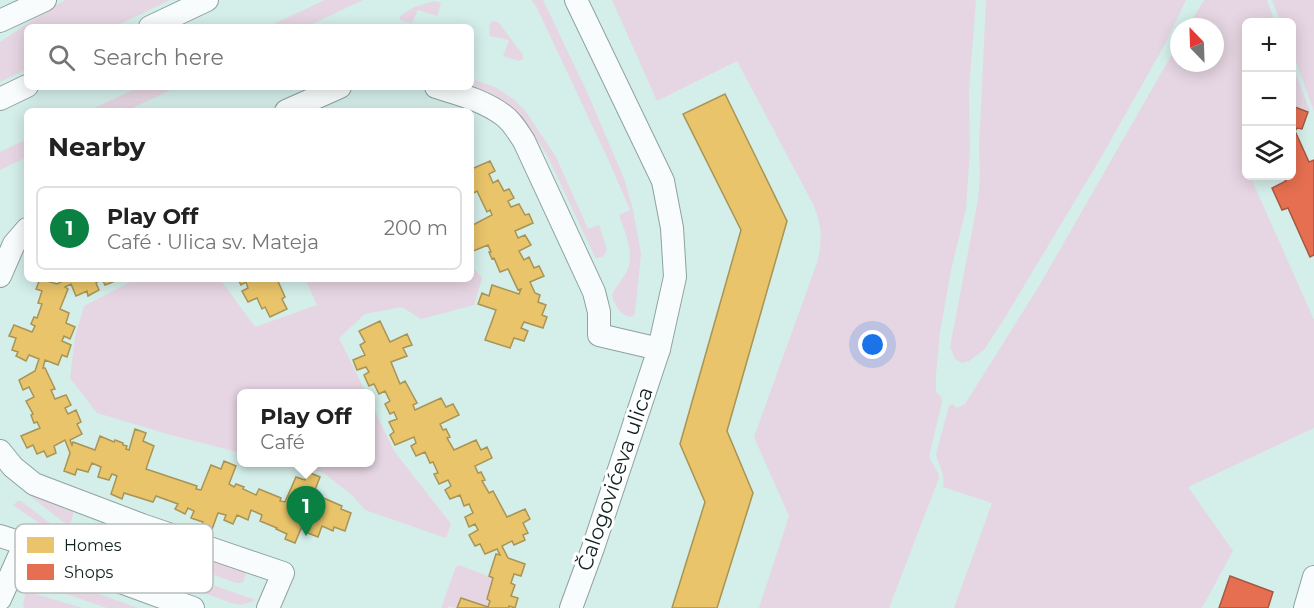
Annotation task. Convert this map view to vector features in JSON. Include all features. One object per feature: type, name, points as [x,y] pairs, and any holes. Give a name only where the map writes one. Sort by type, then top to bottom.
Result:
[{"type":"street","points":[[0,21],[45,0]]},
{"type":"street","points":[[156,24],[207,0]]},
{"type":"street","name":"Čalogovićeva ulica","points":[[570,608],[593,548],[658,349],[675,277],[672,228],[663,181],[576,0]]},
{"type":"street","points":[[0,99],[24,87]]},
{"type":"street","points":[[293,108],[333,90]]},
{"type":"street","points":[[446,90],[475,99],[503,115],[516,128],[594,292],[599,312],[599,335],[658,349]]},
{"type":"street","points":[[0,276],[15,244],[24,234]]},
{"type":"street","points":[[0,451],[13,467],[34,484],[139,524]]},
{"type":"street","points":[[0,518],[15,533]]},
{"type":"street","points":[[0,536],[15,540]]},
{"type":"street","points":[[213,549],[283,573],[268,608]]},
{"type":"street","points":[[0,599],[15,565]]},
{"type":"street","points":[[1305,608],[1314,577]]},
{"type":"street","points":[[151,593],[193,608]]},
{"type":"shaded area","points":[[66,0],[170,0],[120,24],[27,24]]},
{"type":"shaded area","points":[[325,0],[363,0],[312,24],[273,24]]},
{"type":"shaded area","points":[[531,0],[543,0],[587,92],[625,181],[641,254],[635,313],[632,317],[621,312],[612,295],[629,264],[630,250],[619,215],[630,210],[537,8]]},
{"type":"shaded area","points":[[612,0],[976,0],[969,90],[970,149],[966,209],[951,270],[940,332],[936,392],[942,402],[929,457],[939,478],[889,608],[759,608],[789,516],[754,437],[818,260],[821,239],[819,220],[814,206],[737,61],[657,101]]},
{"type":"shaded area","points":[[986,0],[1186,0],[1177,18],[1170,18],[1170,34],[1165,44],[1099,161],[1006,316],[984,350],[969,361],[962,363],[955,359],[950,347],[978,200]]},
{"type":"shaded area","points":[[1204,0],[1267,0],[1274,18],[1242,18],[1242,180],[1252,180],[1314,320],[1314,428],[1188,487],[1233,551],[1202,608],[954,608],[992,503],[943,487],[942,473],[936,454],[949,406],[952,404],[957,408],[965,404],[1039,286],[1170,58],[1170,72],[1224,72],[1224,18],[1193,18]]},
{"type":"shaded area","points":[[1272,0],[1314,0],[1314,111],[1296,62],[1296,18],[1279,18]]},
{"type":"shaded area","points":[[435,1],[441,3],[437,16],[418,10],[412,23],[400,20],[400,16],[414,7]]},
{"type":"shaded area","points":[[493,21],[499,23],[523,55],[523,59],[519,61],[503,56],[509,40],[489,36],[490,24]]},
{"type":"shaded area","points":[[24,26],[24,70],[0,82],[0,42]]},
{"type":"shaded area","points":[[1296,75],[1310,111],[1296,107]]},
{"type":"shaded area","points":[[474,80],[495,87],[524,109],[556,157],[588,229],[599,225],[607,250],[603,257],[596,258],[594,255],[547,155],[522,117],[512,107],[474,87]]},
{"type":"shaded area","points":[[133,90],[171,90],[132,108],[94,108]]},
{"type":"shaded area","points":[[24,140],[24,158],[0,170],[0,152]]},
{"type":"shaded area","points":[[474,269],[482,278],[474,305],[421,319],[402,307],[365,314],[339,338],[364,389],[237,389],[237,452],[97,413],[70,378],[75,337],[84,306],[130,282],[222,282],[255,327],[317,305],[306,282],[474,282]]},
{"type":"shaded area","points":[[375,411],[394,451],[451,524],[446,538],[365,510],[353,496],[324,473],[298,467],[375,467]]},
{"type":"shaded area","points":[[26,489],[74,511],[70,524],[62,521],[25,492]]},
{"type":"shaded area","points":[[21,501],[51,524],[40,524],[13,505]]},
{"type":"shaded area","points":[[215,557],[249,565],[243,582],[237,583],[213,575]]},
{"type":"shaded area","points":[[459,565],[493,578],[487,599],[490,601],[488,607],[461,598],[457,608],[449,606],[441,608],[456,567]]},
{"type":"shaded area","points":[[213,585],[256,600],[242,605],[204,593],[213,593]]},
{"type":"shaded area","points":[[26,593],[33,593],[82,608],[24,608]]},
{"type":"shaded area","points":[[63,593],[96,593],[138,608],[107,608]]},
{"type":"building: Homes","points":[[725,94],[787,221],[727,431],[753,493],[717,608],[672,608],[705,502],[680,444],[741,230],[683,114]]},
{"type":"building: Homes","points":[[490,161],[495,171],[489,174],[493,183],[498,180],[504,191],[509,189],[514,198],[508,201],[511,207],[519,204],[525,215],[529,214],[533,223],[515,231],[518,238],[525,235],[531,245],[519,251],[524,260],[529,257],[534,268],[539,266],[544,276],[530,282],[535,293],[540,295],[538,302],[546,305],[542,315],[547,317],[543,328],[524,322],[521,328],[528,331],[524,341],[514,338],[510,348],[485,340],[496,310],[478,304],[482,293],[489,296],[492,285],[519,294],[521,289],[518,290],[508,269],[500,272],[494,258],[492,259],[488,245],[474,251],[474,224],[492,215],[490,210],[487,212],[477,191],[474,193],[474,168]]},
{"type":"building: Homes","points":[[39,282],[57,284],[61,282],[98,282],[99,290],[88,296],[87,291],[76,296],[71,284],[65,287],[68,289],[60,309],[69,313],[66,323],[75,327],[70,339],[64,336],[62,341],[71,345],[67,357],[62,355],[58,365],[45,360],[43,368],[55,389],[51,390],[55,399],[66,395],[71,405],[65,408],[68,414],[76,410],[81,422],[77,424],[82,434],[70,440],[72,445],[73,442],[95,450],[100,436],[123,443],[129,450],[135,429],[146,433],[143,441],[154,446],[146,469],[197,486],[196,489],[201,490],[211,465],[221,469],[224,461],[236,466],[229,484],[234,487],[236,484],[244,487],[243,489],[256,495],[259,489],[285,502],[296,477],[305,480],[308,472],[320,477],[313,495],[342,506],[341,509],[351,513],[345,531],[334,527],[333,531],[322,526],[318,537],[308,533],[311,526],[303,524],[295,543],[285,539],[287,534],[260,521],[262,515],[251,510],[248,520],[237,515],[233,524],[224,520],[226,515],[218,513],[213,527],[213,524],[202,524],[203,522],[191,518],[194,511],[188,508],[185,514],[175,509],[178,504],[156,496],[153,502],[124,493],[122,499],[111,494],[117,476],[112,474],[109,480],[98,477],[101,467],[92,463],[88,472],[77,469],[75,475],[64,471],[70,453],[65,440],[54,446],[56,453],[47,457],[44,451],[37,454],[33,445],[27,448],[21,436],[40,428],[37,422],[34,423],[31,415],[33,414],[26,401],[34,397],[29,387],[23,390],[19,380],[35,371],[39,359],[29,355],[26,361],[16,356],[18,352],[12,350],[16,338],[9,336],[14,325],[32,332],[35,326],[31,324],[34,317],[37,318],[42,304],[38,303],[42,291],[36,289]]},
{"type":"building: Homes","points":[[246,282],[278,282],[287,309],[270,317],[265,307],[262,309],[257,298],[248,302],[242,291],[248,288]]},
{"type":"building: Homes","points":[[380,321],[390,342],[407,334],[412,345],[403,348],[407,356],[391,362],[400,384],[405,381],[417,403],[413,405],[415,410],[441,398],[446,407],[453,404],[459,415],[440,424],[443,430],[446,429],[450,437],[447,438],[454,450],[476,440],[481,450],[487,447],[492,458],[475,466],[478,473],[481,472],[485,480],[482,481],[489,493],[493,491],[507,517],[525,509],[530,519],[523,523],[528,533],[523,535],[525,540],[514,545],[512,541],[502,546],[508,558],[525,564],[521,576],[514,574],[511,583],[515,585],[511,596],[518,598],[515,608],[509,606],[509,608],[457,608],[461,598],[488,607],[490,601],[487,599],[493,578],[489,576],[496,554],[500,555],[497,549],[485,554],[480,544],[475,546],[469,535],[478,530],[475,524],[469,527],[465,517],[473,513],[469,504],[464,506],[460,495],[450,499],[445,490],[451,486],[448,480],[439,484],[434,474],[438,473],[425,452],[416,456],[411,446],[416,443],[414,437],[395,445],[390,435],[394,432],[389,422],[397,419],[394,412],[390,414],[385,404],[390,401],[385,391],[379,394],[374,384],[369,386],[364,375],[369,372],[366,367],[357,370],[353,360],[365,355],[360,345],[365,342],[359,331]]},
{"type":"building: Shops","points":[[1296,108],[1308,112],[1302,129],[1296,130]]},
{"type":"building: Shops","points":[[1296,133],[1309,162],[1314,160],[1314,255],[1310,257],[1288,208],[1282,210],[1272,188],[1286,181],[1296,180]]},
{"type":"building: Shops","points":[[1230,576],[1273,592],[1268,608],[1219,608]]},
{"type":"place","name":"Play Off","points":[[306,536]]}]
